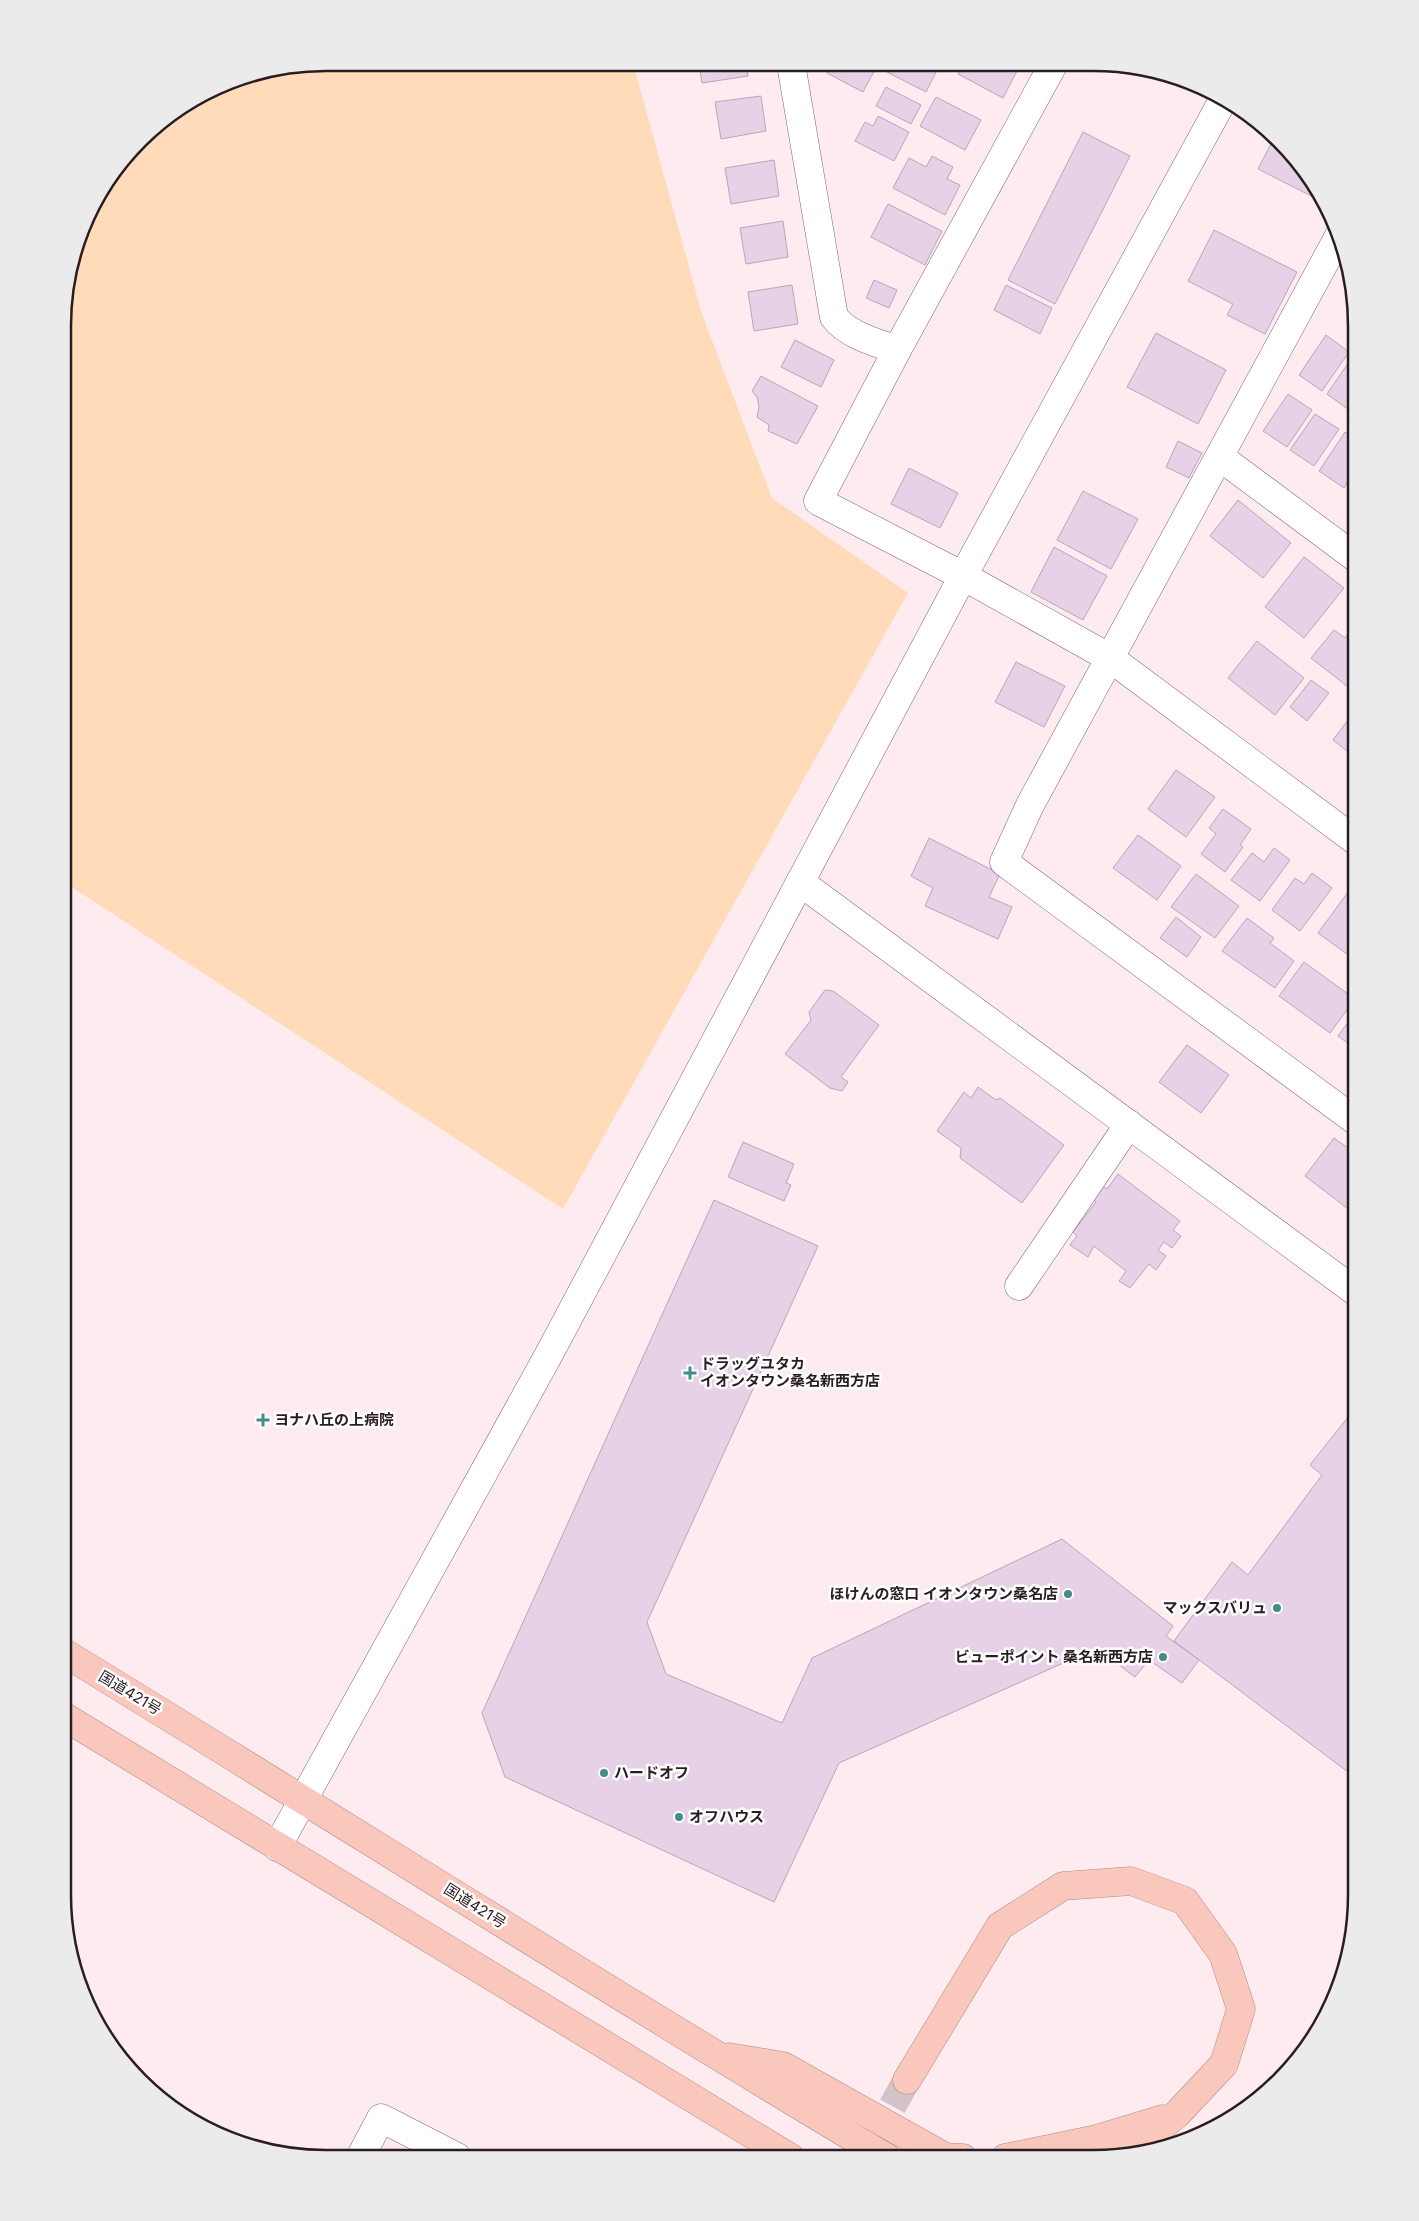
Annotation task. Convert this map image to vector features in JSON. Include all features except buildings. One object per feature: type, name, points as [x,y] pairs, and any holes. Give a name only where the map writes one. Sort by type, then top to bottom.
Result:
[{"type":"highway","name":"国道421号","points":[[71,1657],[713,2054],[874,2150]]},
{"type":"highway","points":[[71,1721],[778,2150]]},
{"type":"highway","points":[[907,2080],[1000,1926],[1062,1886],[1131,1882],[1185,1901],[1223,1954],[1241,2009],[1224,2064],[1177,2114],[1138,2146]]},
{"type":"highway","points":[[713,2054],[783,2066],[933,2150]]},
{"type":"highway","points":[[1045,2150],[1096,2140],[1177,2114]]},
{"type":"street","points":[[792,71],[834,317],[841,326],[852,333],[897,350]]},
{"type":"street","points":[[1050,71],[897,350],[818,501],[963,576],[1110,658],[1348,835]]},
{"type":"street","points":[[277,1847],[548,1356],[963,576],[1220,105]]},
{"type":"street","points":[[1337,254],[1220,457],[1030,804],[1004,862],[1348,1115]]},
{"type":"street","points":[[1220,457],[1348,552]]},
{"type":"street","points":[[800,882],[1348,1286]]},
{"type":"street","points":[[1019,1286],[1129,1124]]},
{"type":"street","points":[[363,2150],[381,2118],[443,2150]]},
{"type":"shaded area","points":[[327,71],[635,71],[702,314],[772,498],[908,593],[563,1209],[71,887],[71,327],[76,277],[85,244],[105,199],[124,171],[146,146],[171,124],[199,105],[229,91],[260,80],[293,73]]},
{"type":"tunnel","points":[[872,2143],[907,2080]]},
{"type":"place","name":"ドラッグユタカ イオンタウン桑名新西方店","points":[[690,1373]]},
{"type":"place","name":"ヨナハ丘の上病院","points":[[263,1420]]},
{"type":"place","name":"ほけんの窓口 イオンタウン桑名店","points":[[1068,1594]]},
{"type":"place","name":"マックスバリュ","points":[[1277,1608]]},
{"type":"place","name":"ビューポイント 桑名新西方店","points":[[1163,1657]]},
{"type":"place","name":"ハードオフ","points":[[604,1773]]},
{"type":"place","name":"オフハウス","points":[[679,1817]]}]
